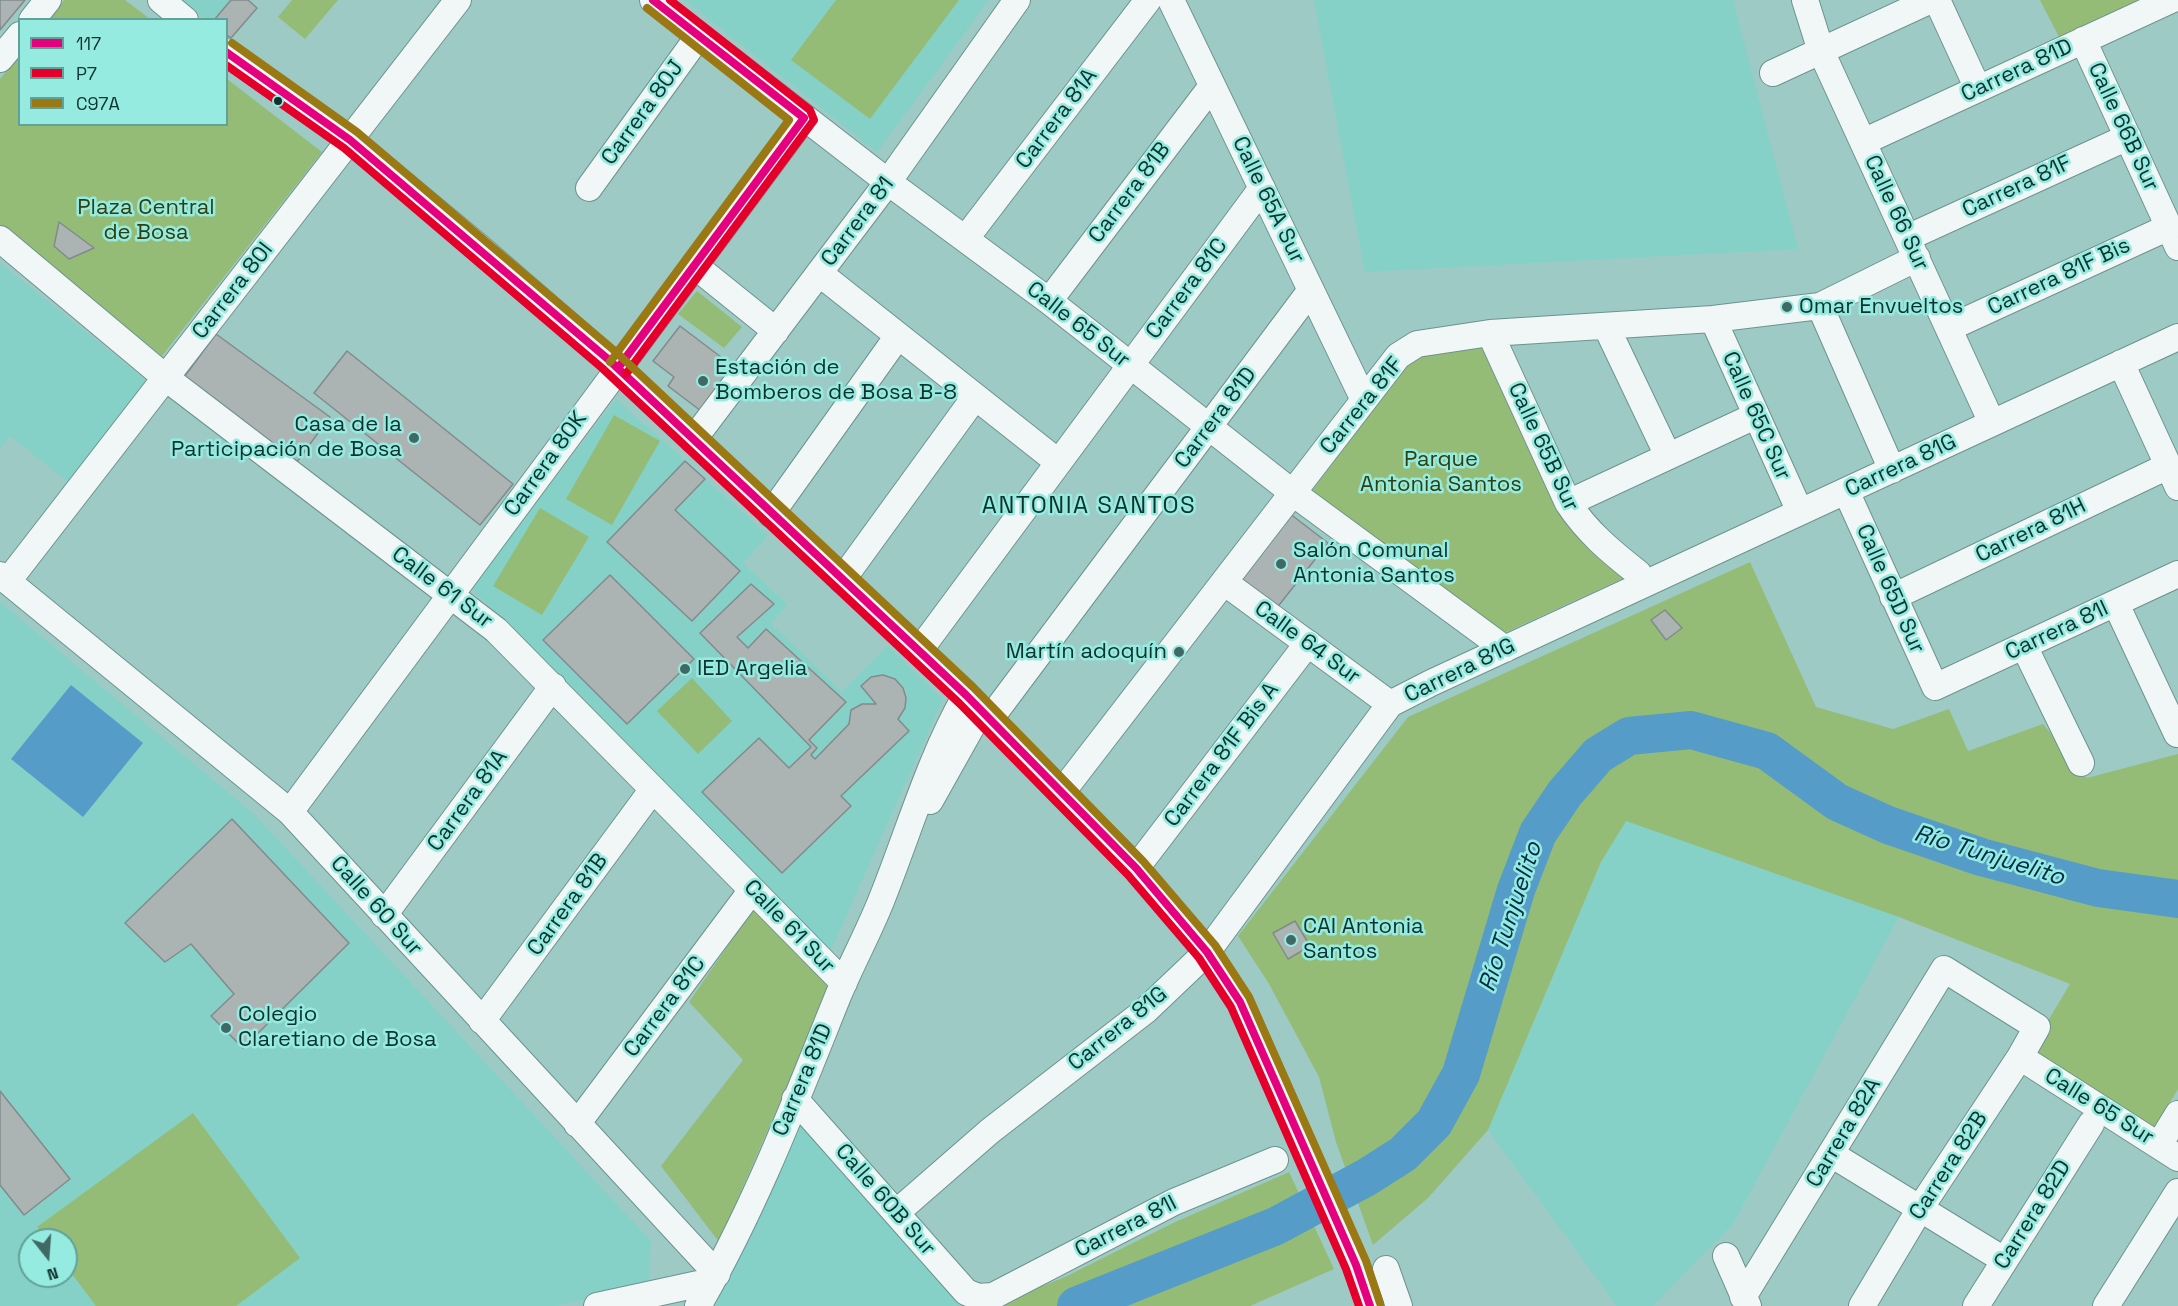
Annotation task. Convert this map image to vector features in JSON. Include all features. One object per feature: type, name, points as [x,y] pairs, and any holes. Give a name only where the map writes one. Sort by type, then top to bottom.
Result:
[{"type":"street","points":[[34,18],[48,0]]},
{"type":"street","points":[[161,0],[183,18]]},
{"type":"street","name":"Carrera 80I","points":[[4,578],[166,378],[458,0]]},
{"type":"street","name":"Calle 65 Sur","points":[[653,0],[804,118],[1048,301],[1293,493],[1505,649]]},
{"type":"street","name":"Carrera 81","points":[[693,440],[888,182],[1017,0]]},
{"type":"street","name":"Carrera 81A","points":[[966,238],[1148,0]]},
{"type":"street","name":"Calle 65A Sur","points":[[1171,0],[1364,400]]},
{"type":"street","name":"Calle 66 Sur","points":[[1805,0],[1821,51],[1992,423]]},
{"type":"street","points":[[1773,73],[1931,0]]},
{"type":"street","points":[[1937,0],[1978,89]]},
{"type":"street","name":"Carrera 81D","points":[[1863,142],[2171,0]]},
{"type":"street","points":[[0,59],[18,37]]},
{"type":"street","name":"Carrera 80J","points":[[589,188],[698,37]]},
{"type":"street","name":"Calle 66B Sur","points":[[2083,40],[2173,237]]},
{"type":"street","points":[[228,53],[350,140],[480,248],[618,368],[979,708],[1136,867],[1207,952],[1240,1002],[1356,1265],[1370,1306]]},
{"type":"street","name":"Carrera 81B","points":[[1048,301],[1212,86]]},
{"type":"street","name":"Carrera 80K","points":[[290,812],[804,118]]},
{"type":"street","name":"Carrera 81F","points":[[1062,792],[1398,356],[1417,344],[1490,333],[1713,319],[1820,306],[1912,248],[2128,137]]},
{"type":"street","name":"Carrera 81C","points":[[919,651],[1262,188]]},
{"type":"street","name":"Carrera 81F Bis","points":[[1949,328],[2173,237]]},
{"type":"street","name":"Calle 61 Sur","points":[[0,239],[166,378],[496,630],[843,983]]},
{"type":"street","points":[[694,265],[776,331]]},
{"type":"street","points":[[819,273],[1058,462]]},
{"type":"street","name":"Carrera 81D","points":[[698,1306],[714,1278],[875,915],[901,850],[928,770],[1208,428],[1311,290]]},
{"type":"street","points":[[1820,306],[1892,470]]},
{"type":"street","name":"Calle 65C Sur","points":[[1713,319],[1800,512]]},
{"type":"street","points":[[1606,326],[1668,456]]},
{"type":"street","name":"Calle 65B Sur","points":[[1490,333],[1568,503],[1587,530],[1638,573]]},
{"type":"street","points":[[771,514],[898,336]]},
{"type":"street","name":"Carrera 81G","points":[[897,1212],[990,1131],[1145,1011],[1207,952],[1390,704],[2178,337]]},
{"type":"street","points":[[2121,363],[2173,476]]},
{"type":"street","points":[[842,580],[975,397]]},
{"type":"street","points":[[1568,503],[1755,416]]},
{"type":"street","name":"Carrera 81H","points":[[1893,597],[2173,476]]},
{"type":"street","name":"Calle 65D Sur","points":[[1846,491],[1935,687]]},
{"type":"street","name":"Carrera 81I","points":[[1935,687],[2178,574]]},
{"type":"street","name":"Calle 60 Sur","points":[[4,578],[290,812],[577,1124],[714,1278]]},
{"type":"street","name":"Calle 64 Sur","points":[[1224,582],[1390,704]]},
{"type":"street","points":[[2116,604],[2177,734]]},
{"type":"street","name":"Carrera 81F Bis A","points":[[1136,867],[1308,642]]},
{"type":"street","points":[[2024,646],[2081,762]]},
{"type":"street","name":"Carrera 81A","points":[[384,915],[552,687]]},
{"type":"street","name":"Carrera 81B","points":[[482,1021],[653,789]]},
{"type":"street","name":"Carrera 81C","points":[[577,1124],[752,890]]},
{"type":"street","name":"Carrera 82B","points":[[1862,1306],[2037,1027],[1944,969]]},
{"type":"street","name":"Carrera 82A","points":[[1746,1302],[1831,1154],[1944,969]]},
{"type":"street","name":"Calle 65 Sur","points":[[2020,1057],[2168,1151]]},
{"type":"street","name":"Calle 60B Sur","points":[[795,1099],[966,1292],[978,1297]]},
{"type":"street","points":[[2168,1151],[2178,1114]]},
{"type":"street","name":"Carrera 82D","points":[[1976,1306],[2091,1124]]},
{"type":"street","points":[[1831,1154],[1922,1207],[2004,1260]]},
{"type":"street","name":"Carrera 81I","points":[[978,1297],[993,1296],[1174,1202],[1275,1160]]},
{"type":"street","points":[[2106,1306],[2178,1192]]},
{"type":"street","points":[[1725,1256],[1746,1302]]},
{"type":"street","points":[[1386,1269],[1399,1306]]},
{"type":"street","points":[[597,1306],[714,1278]]},
{"type":"shaded area","points":[[185,0],[231,0],[216,18],[204,18],[183,2]]},
{"type":"shaded area","points":[[685,0],[989,0],[877,152]]},
{"type":"shaded area","points":[[1314,0],[1733,0],[1798,249],[1365,272]]},
{"type":"shaded area","points":[[0,263],[149,383],[68,482],[10,436],[0,448]]},
{"type":"shaded area","name":"IED Argelia","points":[[616,399],[768,535],[743,563],[788,605],[770,623],[842,692],[888,646],[943,699],[831,950],[471,588]]},
{"type":"shaded area","name":"Colegio Claretiano de Bosa","points":[[0,602],[255,815],[651,1241],[648,1287],[554,1306],[0,1306]]},
{"type":"shaded area","points":[[1626,820],[1899,917],[1733,1224],[1653,1306],[1617,1306],[1488,1130],[1601,862]]},
{"type":"shaded area","points":[[794,1116],[967,1306],[710,1306]]},
{"type":"green space","points":[[64,0],[125,0],[149,18],[50,18]]},
{"type":"green space","points":[[292,0],[338,0],[305,39],[278,17]]},
{"type":"green space","points":[[836,0],[959,0],[870,119],[791,60]]},
{"type":"green space","points":[[2040,0],[2143,0],[2060,39]]},
{"type":"green space","name":"Plaza Central de Bosa","points":[[18,56],[18,126],[228,126],[228,80],[322,152],[162,356],[0,227],[0,79]]},
{"type":"green space","points":[[697,291],[742,327],[724,348],[678,314]]},
{"type":"green space","name":"Parque Antonia Santos","points":[[1482,343],[1569,528],[1628,576],[1502,634],[1311,492],[1417,353]]},
{"type":"green space","points":[[614,415],[660,441],[612,525],[566,499]]},
{"type":"green space","points":[[540,508],[589,537],[542,615],[493,586]]},
{"type":"green space","points":[[1750,562],[1816,707],[1893,729],[1949,709],[1968,751],[2043,724],[2087,778],[2178,754],[2178,1089],[2152,1132],[2030,1051],[2070,984],[1899,917],[1626,821],[1601,862],[1488,1130],[1428,1198],[1373,1245],[1336,1142],[1319,1077],[1269,984],[1238,936],[1408,717]]},
{"type":"green space","points":[[692,678],[732,721],[698,754],[657,711]]},
{"type":"green space","points":[[754,908],[830,987],[719,1242],[661,1166],[743,1060],[689,1002]]},
{"type":"green space","points":[[193,1113],[300,1258],[236,1306],[96,1306],[78,1282],[78,1228],[37,1227]]},
{"type":"green space","points":[[1289,1172],[1334,1269],[1250,1306],[993,1306],[1065,1277],[1173,1223]]},
{"type":"water","points":[[71,685],[143,743],[83,817],[11,759]]},
{"type":"building","points":[[0,0],[25,0],[0,30]]},
{"type":"building","points":[[231,0],[248,0],[257,8],[231,38],[228,36],[228,18],[216,18]]},
{"type":"building","points":[[59,222],[94,248],[69,259],[54,246]]},
{"type":"building","points":[[680,326],[738,370],[705,414],[668,386],[674,377],[653,361]]},
{"type":"building","points":[[216,334],[330,417],[296,463],[182,380]]},
{"type":"building","name":"Casa de la Participación de Bosa","points":[[347,351],[513,484],[480,525],[314,393]]},
{"type":"building","points":[[685,461],[705,479],[675,510],[740,571],[692,621],[607,542]]},
{"type":"building","name":"Salón Comunal Antonia Santos","points":[[1289,513],[1328,543],[1272,614],[1234,585]]},
{"type":"building","points":[[610,575],[694,659],[627,724],[543,640]]},
{"type":"building","points":[[751,584],[774,604],[737,637],[748,648],[766,629],[846,702],[809,740],[817,748],[811,755],[815,759],[849,724],[851,710],[862,704],[876,704],[861,686],[871,677],[883,675],[895,679],[903,688],[906,698],[905,708],[898,719],[909,731],[841,796],[851,806],[782,873],[702,792],[759,738],[789,768],[811,747],[700,633]]},
{"type":"building","points":[[1665,610],[1682,628],[1666,640],[1651,620]]},
{"type":"building","points":[[232,819],[349,943],[243,1048],[211,1016],[234,994],[191,944],[165,962],[125,923]]},
{"type":"building","name":"CAI Antonia Santos","points":[[1295,921],[1310,946],[1288,959],[1273,933]]},
{"type":"building","points":[[0,1091],[70,1179],[24,1215],[0,1185]]},
{"type":"waterway","name":"Río Tunjuelito","points":[[1076,1306],[1276,1226],[1367,1177],[1403,1154],[1434,1123],[1461,1074],[1516,890],[1538,833],[1565,793],[1598,755],[1629,736],[1691,730],[1767,751],[1837,802],[1888,825],[1981,857],[2098,888],[2178,899]]},
{"type":"transit line","name":"117","points":[[618,368],[804,118],[653,0]]},
{"type":"transit line","name":"P7","points":[[626,374],[814,120],[810,110],[670,0]]},
{"type":"transit line","name":"C97A","points":[[610,362],[789,120],[647,8]]},
{"type":"transit line","name":"C97A","points":[[232,43],[357,132],[616,352],[973,687],[1143,861],[1215,945],[1249,997],[1366,1261],[1380,1303]]},
{"type":"transit line","name":"117","points":[[228,53],[350,140],[609,360],[966,695],[1136,868],[1207,952],[1240,1002],[1356,1265],[1370,1306]]},
{"type":"transit line","name":"P7","points":[[228,66],[344,148],[602,368],[959,703],[1128,875],[1199,958],[1231,1007],[1346,1269],[1359,1306]]},
{"type":"place","name":"Omar Envueltos","points":[[1787,307]]},
{"type":"place","name":"Estación de Bomberos de Bosa B-8","points":[[703,381]]},
{"type":"place","name":"Casa de la Participación de Bosa","points":[[414,438]]},
{"type":"place","name":"Salón Comunal Antonia Santos","points":[[1281,564]]},
{"type":"place","name":"Martín adoquín","points":[[1179,652]]},
{"type":"place","name":"IED Argelia","points":[[685,669]]},
{"type":"place","name":"CAI Antonia Santos","points":[[1291,940]]},
{"type":"place","name":"Colegio Claretiano de Bosa","points":[[226,1028]]},
{"type":"district","name":"ANTONIA SANTOS","points":[[1089,506]]}]
